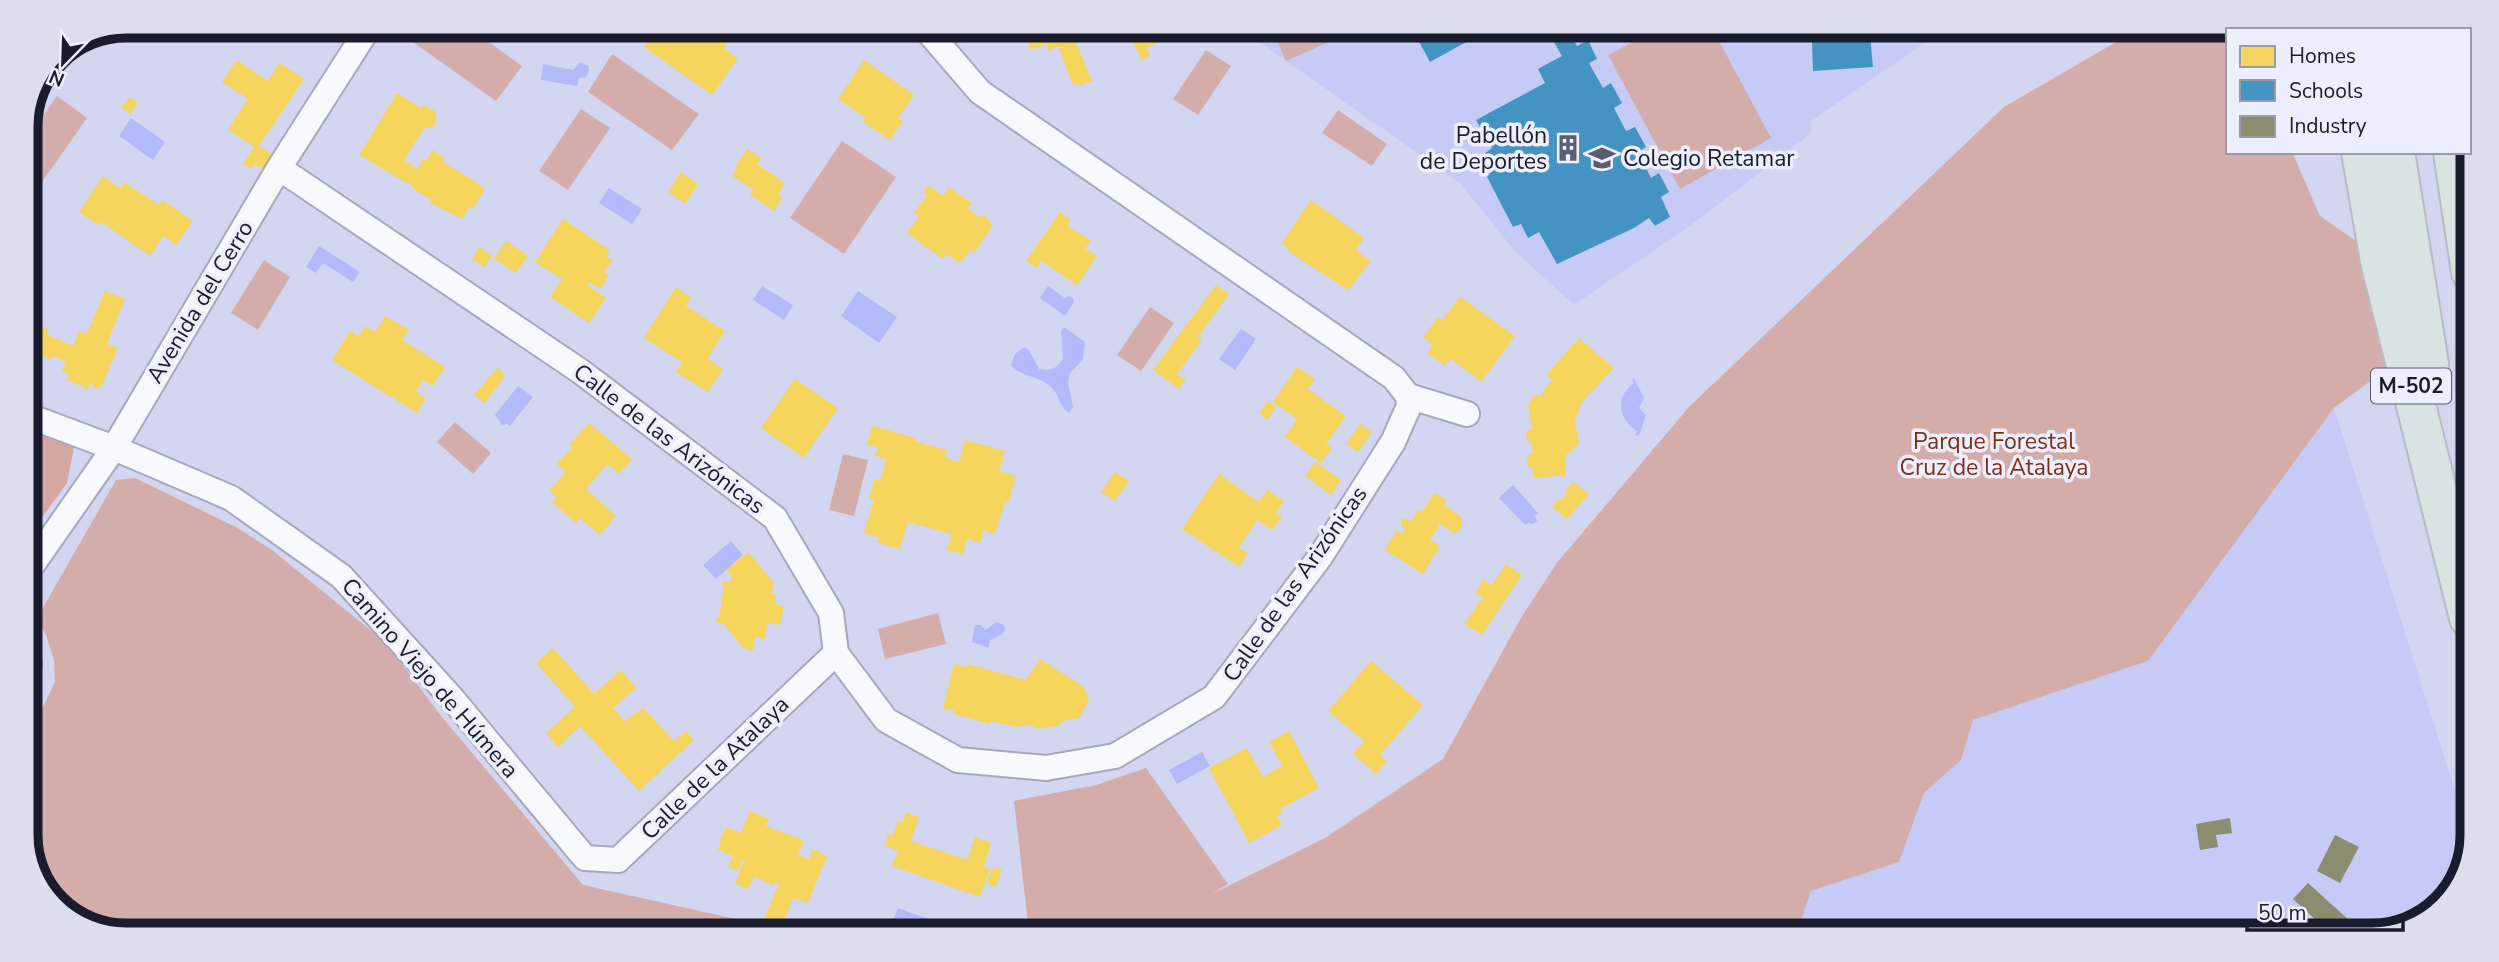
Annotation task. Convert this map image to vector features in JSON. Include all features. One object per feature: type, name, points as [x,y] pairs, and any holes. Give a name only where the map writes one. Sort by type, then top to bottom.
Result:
[{"type":"highway","name":"M-502","points":[[2361,154],[2380,261],[2460,582]]},
{"type":"highway","name":"M-502","points":[[2395,154],[2460,552]]},
{"type":"highway","points":[[2453,154],[2460,199]]},
{"type":"street","name":"Avenida del Cerro","points":[[39,556],[114,448],[279,168],[362,38]]},
{"type":"street","points":[[934,38],[980,92],[1394,378],[1408,396],[1467,414]]},
{"type":"street","name":"Calle de las Arizónicas","points":[[279,168],[580,371],[775,518],[831,613],[836,653],[886,720],[958,760],[1046,768],[1115,755],[1214,697],[1320,557],[1393,442],[1409,407],[1408,396]]},
{"type":"street","name":"Camino Viejo de Húmera","points":[[38,420],[114,448],[231,498],[341,576],[450,696],[585,859]]},
{"type":"street","name":"Calle de la Atalaya","points":[[585,859],[618,860],[836,653]]},
{"type":"shaded area","name":"Colegio Retamar","points":[[1254,38],[1932,38],[1811,121],[1810,134],[1691,225],[1574,305],[1514,250],[1460,183]]},
{"type":"shaded area","points":[[580,62],[588,66],[589,70],[586,77],[579,78],[577,86],[541,80],[543,64],[573,70]]},
{"type":"shaded area","points":[[131,118],[165,142],[153,160],[119,136]]},
{"type":"shaded area","points":[[609,188],[642,209],[632,224],[599,203]]},
{"type":"shaded area","points":[[319,246],[360,272],[353,282],[323,263],[316,273],[306,267]]},
{"type":"shaded area","points":[[762,286],[793,305],[784,320],[753,300]]},
{"type":"shaded area","points":[[1048,286],[1065,298],[1073,298],[1074,302],[1065,316],[1040,298]]},
{"type":"shaded area","points":[[858,291],[897,317],[879,343],[841,316]]},
{"type":"shaded area","points":[[1064,327],[1085,342],[1083,359],[1070,373],[1068,382],[1073,407],[1069,413],[1048,385],[1011,365],[1015,354],[1024,347],[1029,350],[1039,369],[1056,367],[1063,359],[1061,331]]},
{"type":"shaded area","points":[[1241,329],[1256,339],[1235,370],[1219,359]]},
{"type":"shaded area","points":[[1634,378],[1644,398],[1639,408],[1646,415],[1639,436],[1635,435],[1637,431],[1626,421],[1621,408],[1621,401],[1634,383]]},
{"type":"shaded area","points":[[518,386],[533,397],[510,426],[502,425],[495,415]]},
{"type":"shaded area","points":[[2334,408],[2460,807],[2460,847],[2456,863],[2442,889],[2421,909],[2406,917],[2384,923],[1792,923],[1811,891],[1899,862],[1924,792],[1961,760],[1973,720],[2148,661]]},
{"type":"shaded area","points":[[38,428],[75,442],[67,483],[39,523]]},
{"type":"shaded area","points":[[1513,485],[1538,513],[1535,516],[1537,521],[1533,524],[1525,525],[1499,498]]},
{"type":"shaded area","points":[[731,541],[743,555],[716,579],[703,565]]},
{"type":"shaded area","points":[[996,622],[1004,625],[1005,630],[990,640],[989,648],[972,642],[975,625],[981,625],[986,630]]},
{"type":"shaded area","points":[[1202,752],[1210,766],[1177,784],[1169,770]]},
{"type":"shaded area","points":[[898,908],[931,920],[930,923],[892,923]]},
{"type":"green space","points":[[483,38],[522,66],[496,101],[410,40]]},
{"type":"green space","points":[[1276,38],[1338,38],[1286,61]]},
{"type":"green space","points":[[1641,38],[1717,38],[1771,138],[1680,189],[1608,55]]},
{"type":"green space","name":"Parque Forestal Cruz de la Atalaya","points":[[2123,38],[2226,38],[2226,154],[2293,154],[2320,216],[2363,246],[2388,368],[2334,408],[2148,661],[1973,720],[1961,760],[1924,793],[1899,862],[1811,891],[1800,923],[1028,923],[1014,801],[1096,785],[1146,768],[1228,884],[1212,894],[1325,838],[1443,759],[1521,618],[1556,564],[1689,407],[2004,107]]},
{"type":"green space","points":[[1206,50],[1231,66],[1198,115],[1173,99]]},
{"type":"green space","points":[[612,54],[699,114],[672,150],[588,92]]},
{"type":"green space","points":[[57,96],[87,118],[42,182],[38,179],[39,122]]},
{"type":"green space","points":[[581,109],[610,128],[568,190],[539,171]]},
{"type":"green space","points":[[1338,110],[1387,144],[1372,166],[1322,133]]},
{"type":"green space","points":[[842,141],[896,177],[844,254],[790,218]]},
{"type":"green space","points":[[264,260],[290,277],[258,330],[231,313]]},
{"type":"green space","points":[[1150,307],[1174,323],[1141,371],[1117,355]]},
{"type":"green space","points":[[455,422],[491,453],[473,474],[437,442]]},
{"type":"green space","points":[[843,454],[868,460],[854,516],[829,510]]},
{"type":"green space","points":[[135,478],[236,527],[272,550],[385,642],[442,717],[583,885],[754,923],[127,923],[99,919],[78,909],[64,898],[50,879],[40,852],[39,713],[55,682],[54,660],[39,615],[116,480]]},
{"type":"green space","points":[[938,613],[946,644],[885,659],[878,629]]},
{"type":"building: Homes","points":[[511,38],[533,38],[532,42]]},
{"type":"building: Homes","points":[[651,38],[718,38],[727,44],[724,48],[738,58],[712,95],[644,47]]},
{"type":"building: Homes","points":[[1026,38],[1074,38],[1092,81],[1073,85],[1058,46],[1049,51],[1047,44],[1031,50]]},
{"type":"building: Homes","points":[[1132,38],[1160,38],[1161,41],[1147,48],[1150,56],[1141,60]]},
{"type":"building: Homes","points":[[237,60],[268,81],[279,63],[304,79],[259,146],[274,156],[264,171],[255,164],[251,169],[243,164],[254,147],[228,130],[248,99],[222,82]]},
{"type":"building: Homes","points":[[864,60],[914,95],[898,118],[903,121],[890,140],[863,122],[866,118],[838,99]]},
{"type":"building: Homes","points":[[397,93],[421,108],[424,105],[436,112],[435,126],[423,129],[404,160],[418,169],[423,159],[426,161],[433,150],[445,158],[442,162],[485,189],[462,219],[430,203],[432,200],[413,189],[414,187],[359,155]]},
{"type":"building: Homes","points":[[130,97],[138,103],[130,114],[121,108]]},
{"type":"building: Homes","points":[[747,149],[761,158],[757,164],[785,183],[778,194],[782,198],[774,211],[750,195],[754,190],[732,176]]},
{"type":"building: Homes","points":[[681,172],[698,184],[685,204],[668,192]]},
{"type":"building: Homes","points":[[103,176],[120,188],[124,182],[159,205],[162,200],[193,221],[176,245],[163,236],[150,256],[101,222],[98,225],[79,212]]},
{"type":"building: Homes","points":[[928,185],[943,196],[949,187],[972,203],[968,209],[979,217],[984,216],[990,220],[992,227],[974,253],[970,250],[963,260],[958,262],[946,254],[943,259],[907,233],[919,216],[914,213],[927,195],[923,193]]},
{"type":"building: Homes","points":[[1311,200],[1364,238],[1356,250],[1371,261],[1348,290],[1289,252],[1282,243]]},
{"type":"building: Homes","points":[[1060,212],[1070,219],[1068,227],[1091,240],[1085,249],[1097,256],[1077,285],[1041,261],[1037,268],[1026,261]]},
{"type":"building: Homes","points":[[563,219],[610,250],[606,256],[613,260],[604,273],[609,275],[600,289],[589,282],[587,285],[606,298],[589,323],[550,297],[562,279],[535,262]]},
{"type":"building: Homes","points":[[506,241],[528,256],[516,273],[494,259]]},
{"type":"building: Homes","points":[[479,247],[492,256],[484,267],[472,259]]},
{"type":"building: Homes","points":[[1216,285],[1229,294],[1198,337],[1202,340],[1177,374],[1186,380],[1179,389],[1153,370]]},
{"type":"building: Homes","points":[[676,287],[691,298],[686,306],[725,331],[707,359],[723,369],[708,392],[676,372],[682,362],[644,338]]},
{"type":"building: Homes","points":[[105,291],[125,299],[107,344],[118,348],[101,388],[98,389],[90,383],[88,389],[67,380],[69,374],[62,371],[66,362],[53,356],[51,360],[38,356],[38,324],[49,329],[47,335],[73,346],[79,331],[87,334]]},
{"type":"building: Homes","points":[[1460,297],[1515,336],[1481,382],[1451,359],[1444,365],[1427,353],[1433,345],[1423,337],[1438,317],[1442,320]]},
{"type":"building: Homes","points":[[385,316],[409,330],[402,340],[445,367],[433,386],[423,380],[416,392],[426,399],[417,413],[332,360],[350,331],[358,337],[365,326],[375,332]]},
{"type":"building: Homes","points":[[1579,338],[1614,368],[1581,403],[1575,421],[1579,444],[1566,455],[1566,475],[1534,478],[1527,456],[1533,452],[1531,442],[1527,441],[1526,431],[1532,430],[1528,404],[1535,395],[1541,395],[1552,379],[1547,374]]},
{"type":"building: Homes","points":[[498,367],[505,377],[484,403],[474,395]]},
{"type":"building: Homes","points":[[1297,367],[1315,379],[1308,389],[1346,416],[1326,444],[1332,448],[1321,463],[1285,437],[1297,419],[1273,402]]},
{"type":"building: Homes","points":[[795,379],[838,408],[804,458],[761,428]]},
{"type":"building: Homes","points":[[1268,401],[1276,407],[1268,420],[1259,413]]},
{"type":"building: Homes","points":[[589,423],[632,459],[619,474],[607,464],[586,489],[616,516],[600,535],[580,518],[576,523],[552,502],[557,498],[549,491],[566,472],[557,464],[572,447],[569,445]]},
{"type":"building: Homes","points":[[1360,424],[1372,432],[1358,452],[1346,444]]},
{"type":"building: Homes","points":[[872,426],[947,450],[945,458],[959,462],[965,440],[1005,451],[999,471],[1016,476],[995,534],[984,530],[980,543],[967,539],[963,554],[947,550],[951,534],[908,522],[900,549],[878,543],[880,538],[864,533],[874,500],[869,499],[875,479],[880,481],[886,459],[875,456],[878,448],[867,445]]},
{"type":"building: Homes","points":[[1315,462],[1341,480],[1331,495],[1305,476]]},
{"type":"building: Homes","points":[[1115,472],[1129,481],[1115,501],[1101,492]]},
{"type":"building: Homes","points":[[1219,474],[1259,502],[1267,490],[1284,501],[1276,513],[1282,517],[1272,530],[1257,520],[1239,548],[1248,553],[1239,567],[1182,529]]},
{"type":"building: Homes","points":[[1573,482],[1589,494],[1567,519],[1552,507],[1560,498],[1562,500],[1567,493],[1565,491]]},
{"type":"building: Homes","points":[[1434,493],[1447,500],[1444,505],[1462,518],[1462,523],[1455,534],[1440,524],[1430,540],[1440,546],[1423,574],[1385,550],[1397,530],[1403,534],[1405,529],[1401,520],[1405,518],[1411,522],[1418,510],[1422,512]]},
{"type":"building: Homes","points":[[748,552],[774,583],[771,593],[776,594],[775,604],[784,606],[780,625],[768,623],[765,639],[755,637],[753,651],[743,648],[724,624],[715,622],[719,617],[723,581],[730,582],[732,576],[726,570]]},
{"type":"building: Homes","points":[[1506,564],[1522,575],[1482,635],[1464,624],[1483,597],[1476,593],[1483,579],[1492,585]]},
{"type":"building: Homes","points":[[553,648],[594,694],[621,670],[636,688],[613,708],[624,721],[643,708],[674,741],[686,731],[694,740],[639,791],[580,726],[558,747],[546,733],[575,707],[536,663]]},
{"type":"building: Homes","points":[[1040,659],[1084,687],[1089,701],[1079,718],[1063,721],[1058,726],[1037,729],[1031,725],[1016,727],[991,721],[990,724],[954,714],[955,711],[943,708],[954,664],[967,667],[968,664],[1026,680]]},
{"type":"building: Homes","points":[[1371,661],[1423,705],[1380,755],[1387,761],[1376,774],[1353,754],[1364,741],[1328,711]]},
{"type":"building: Homes","points":[[1289,731],[1319,788],[1280,809],[1282,813],[1277,816],[1282,825],[1249,843],[1209,768],[1247,748],[1263,777],[1282,766],[1269,742]]},
{"type":"building: Homes","points":[[750,811],[769,819],[766,826],[794,837],[800,836],[798,839],[804,841],[798,855],[809,859],[813,849],[827,856],[808,903],[793,898],[783,923],[764,919],[779,884],[774,882],[773,885],[754,877],[748,889],[735,883],[744,860],[737,871],[728,867],[733,856],[718,850],[719,840],[727,827],[741,833]]},
{"type":"building: Homes","points":[[906,812],[919,817],[911,841],[967,860],[975,837],[991,843],[984,867],[990,869],[980,897],[892,866],[898,851],[885,846],[888,834],[893,835],[898,820],[903,822]]},
{"type":"building: Homes","points":[[993,867],[1002,870],[996,887],[987,883]]},
{"type":"building: Schools","points":[[1417,38],[1474,38],[1430,62]]},
{"type":"building: Schools","name":"Pabellón de Deportes","points":[[1552,38],[1573,38],[1577,46],[1588,40],[1597,59],[1589,63],[1603,88],[1611,83],[1622,103],[1614,108],[1626,131],[1635,127],[1646,147],[1638,152],[1651,178],[1659,173],[1669,192],[1661,197],[1670,217],[1655,226],[1649,218],[1634,228],[1557,264],[1539,232],[1528,238],[1521,224],[1513,227],[1487,177],[1492,171],[1483,155],[1492,148],[1476,120],[1545,83],[1538,69],[1562,56]]},
{"type":"building: Schools","points":[[1870,38],[1873,67],[1813,71],[1812,41]]},
{"type":"building: Industry","points":[[2230,818],[2232,833],[2216,835],[2218,847],[2200,850],[2196,824]]},
{"type":"building: Industry","points":[[2335,835],[2359,847],[2340,883],[2317,871]]},
{"type":"building: Industry","points":[[2308,883],[2350,921],[2319,923],[2293,899]]},
{"type":"place","name":"Pabellón de Deportes","points":[[1568,148]]},
{"type":"place","name":"Colegio Retamar","points":[[1602,158]]}]
